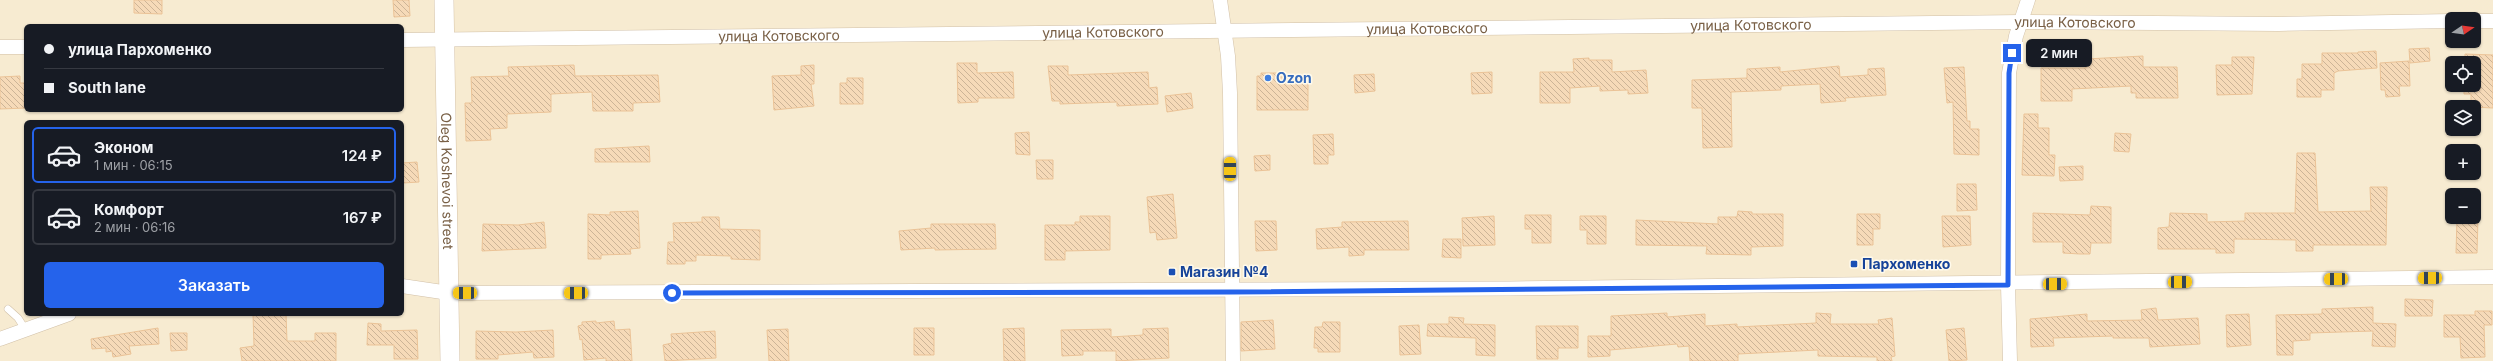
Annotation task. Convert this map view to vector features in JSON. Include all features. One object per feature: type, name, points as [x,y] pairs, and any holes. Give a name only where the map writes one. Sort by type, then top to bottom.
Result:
[{"type":"street","name":"Oleg Koshevoi street","points":[[444,0],[446,38],[450,361]]},
{"type":"street","points":[[1220,0],[1225,32],[1230,93],[1231,292],[1233,361]]},
{"type":"street","points":[[2010,361],[2008,285],[2009,73],[2012,53],[2028,0]]},
{"type":"street","name":"улица Котовского","points":[[404,40],[446,38],[1225,32],[2022,22],[2278,24],[2445,21]]},
{"type":"street","points":[[2481,21],[2493,21]]},
{"type":"street","points":[[0,47],[24,47]]},
{"type":"street","points":[[404,286],[449,293],[1231,292],[2008,285],[2493,277]]},
{"type":"street","points":[[0,338],[64,316]]},
{"type":"lane","points":[[8,309],[18,318],[25,330]]},
{"type":"shaded area","points":[[0,0],[2493,0],[2493,361],[0,361]]},
{"type":"building","points":[[134,0],[162,0],[162,14],[134,13]]},
{"type":"building","points":[[393,0],[409,0],[410,16],[394,17]]},
{"type":"building","points":[[2429,48],[2430,61],[2410,63],[2409,49]]},
{"type":"building","points":[[2376,51],[2377,68],[2338,71],[2334,73],[2334,90],[2321,90],[2321,97],[2297,97],[2297,79],[2302,79],[2302,64],[2322,64],[2322,53],[2358,53]]},
{"type":"building","points":[[2465,54],[2493,55],[2493,108],[2481,107],[2481,100],[2471,100],[2471,94],[2464,94],[2464,92],[2481,92],[2481,56],[2465,56]]},
{"type":"building","points":[[2143,56],[2143,67],[2177,67],[2178,98],[2136,98],[2136,93],[2131,93],[2131,86],[2072,89],[2072,101],[2041,101],[2041,68],[2086,68],[2086,59]]},
{"type":"building","points":[[2232,57],[2254,57],[2252,94],[2217,95],[2216,65],[2232,65]]},
{"type":"building","points":[[1589,58],[1589,60],[1612,60],[1612,72],[1646,70],[1648,93],[1628,94],[1628,90],[1600,91],[1600,86],[1570,88],[1570,103],[1540,103],[1540,72],[1574,72],[1573,59]]},
{"type":"building","points":[[2409,61],[2410,86],[2399,86],[2400,96],[2386,97],[2385,90],[2381,90],[2380,63]]},
{"type":"building","points":[[957,63],[977,63],[977,73],[1013,72],[1014,98],[978,98],[978,102],[958,103]]},
{"type":"building","points":[[574,65],[575,76],[658,75],[660,102],[633,103],[633,111],[593,111],[592,92],[551,94],[551,112],[507,114],[507,128],[490,129],[491,140],[466,141],[465,103],[472,103],[471,77],[509,76],[508,67]]},
{"type":"building","points":[[814,65],[814,84],[811,84],[814,106],[774,110],[772,76],[801,75],[801,66]]},
{"type":"building","points":[[1048,66],[1068,66],[1068,75],[1148,72],[1149,88],[1157,87],[1158,104],[1117,106],[1117,102],[1060,104],[1060,101],[1052,101]]},
{"type":"building","points":[[1839,66],[1840,77],[1868,75],[1868,69],[1884,68],[1886,95],[1845,98],[1846,101],[1821,103],[1820,84],[1781,86],[1781,90],[1731,92],[1732,147],[1703,148],[1702,108],[1692,108],[1692,80],[1747,78],[1747,69],[1780,67],[1780,72]]},
{"type":"building","points":[[1964,67],[1967,121],[1970,121],[1970,129],[1979,129],[1979,155],[1954,154],[1953,102],[1947,103],[1944,68]]},
{"type":"building","points":[[1492,72],[1492,93],[1472,94],[1471,73]]},
{"type":"building","points":[[1261,73],[1277,73],[1277,77],[1308,77],[1308,110],[1257,110],[1257,76],[1261,76]]},
{"type":"building","points":[[1374,74],[1375,91],[1355,93],[1354,75]]},
{"type":"building","points":[[20,76],[20,83],[24,83],[24,108],[0,109],[0,77]]},
{"type":"building","points":[[847,78],[863,78],[863,104],[840,104],[840,83],[847,83]]},
{"type":"building","points":[[1191,93],[1193,108],[1167,112],[1165,96]]},
{"type":"building","points":[[2024,114],[2038,114],[2038,128],[2049,128],[2049,155],[2055,155],[2054,176],[2022,175]]},
{"type":"building","points":[[1029,132],[1030,155],[1016,154],[1015,133]]},
{"type":"building","points":[[2115,133],[2131,134],[2129,152],[2114,151]]},
{"type":"building","points":[[1333,134],[1334,155],[1328,155],[1328,164],[1314,164],[1313,135]]},
{"type":"building","points":[[649,146],[650,162],[595,162],[595,149]]},
{"type":"building","points":[[2297,153],[2315,153],[2318,212],[2371,211],[2370,187],[2387,187],[2386,245],[2313,245],[2313,251],[2296,251],[2296,240],[2234,239],[2234,253],[2216,253],[2216,249],[2158,249],[2158,228],[2169,227],[2170,213],[2207,214],[2207,222],[2245,221],[2245,213],[2295,213]]},
{"type":"building","points":[[1270,155],[1270,170],[1255,171],[1254,156]]},
{"type":"building","points":[[1036,160],[1053,160],[1053,179],[1037,179]]},
{"type":"building","points":[[417,162],[419,182],[404,183],[404,163]]},
{"type":"building","points":[[2083,166],[2083,180],[2060,181],[2059,167]]},
{"type":"building","points":[[1957,184],[1976,184],[1977,210],[1957,211]]},
{"type":"building","points":[[1173,194],[1177,238],[1157,240],[1156,232],[1150,233],[1147,197]]},
{"type":"building","points":[[2091,206],[2111,207],[2111,243],[2091,243],[2090,254],[2080,254],[2063,253],[2063,242],[2033,242],[2033,213],[2090,215]]},
{"type":"building","points":[[638,211],[640,248],[630,249],[631,254],[601,255],[601,259],[588,259],[588,214],[610,215],[610,212]]},
{"type":"building","points":[[1738,211],[1752,212],[1752,214],[1783,214],[1783,246],[1751,247],[1751,255],[1706,254],[1707,246],[1636,245],[1636,220],[1718,224],[1718,217],[1737,217]]},
{"type":"building","points":[[1857,214],[1880,214],[1880,229],[1873,229],[1873,245],[1857,245]]},
{"type":"building","points":[[1525,215],[1551,215],[1551,243],[1532,243],[1532,229],[1525,229]]},
{"type":"building","points":[[1080,216],[1110,216],[1110,250],[1065,251],[1065,260],[1045,260],[1045,225],[1075,225],[1075,222],[1080,222]]},
{"type":"building","points":[[1494,216],[1495,245],[1463,246],[1462,218]]},
{"type":"building","points":[[1580,216],[1606,216],[1606,244],[1587,244],[1587,230],[1580,230]]},
{"type":"building","points":[[1942,216],[1970,216],[1971,245],[1943,247]]},
{"type":"building","points":[[702,217],[719,217],[720,229],[760,230],[760,260],[731,259],[731,256],[696,255],[696,261],[685,261],[685,264],[667,264],[668,242],[674,242],[673,223],[702,222]]},
{"type":"building","points":[[1255,221],[1276,221],[1277,250],[1256,251]]},
{"type":"building","points":[[1408,221],[1409,250],[1364,250],[1364,255],[1349,256],[1349,247],[1317,249],[1316,229],[1342,227],[1342,222]]},
{"type":"building","points":[[544,222],[546,248],[482,251],[483,224],[518,225]]},
{"type":"building","points":[[931,224],[995,224],[996,249],[935,250],[935,248],[901,250],[899,231],[931,228]]},
{"type":"building","points":[[2457,224],[2478,224],[2477,253],[2456,253]]},
{"type":"building","points":[[1443,239],[1461,239],[1461,258],[1442,257]]},
{"type":"building","points":[[2405,299],[2433,300],[2432,316],[2405,316]]},
{"type":"building","points":[[2373,307],[2373,323],[2396,324],[2395,347],[2372,346],[2373,331],[2310,333],[2310,340],[2293,341],[2293,355],[2277,355],[2276,315],[2322,314],[2322,309]]},
{"type":"building","points":[[2156,308],[2158,320],[2198,318],[2200,344],[2150,347],[2149,338],[2113,338],[2113,336],[2053,338],[2054,346],[2031,347],[2030,319],[2087,314],[2087,321],[2142,320],[2141,310]]},
{"type":"building","points":[[2475,311],[2492,311],[2492,325],[2484,325],[2485,357],[2461,358],[2460,337],[2444,337],[2444,315],[2475,315]]},
{"type":"building","points":[[1667,313],[1667,317],[1705,314],[1705,326],[1737,324],[1737,327],[1816,323],[1816,313],[1831,314],[1830,324],[1879,324],[1878,320],[1892,318],[1895,356],[1891,357],[1892,361],[1877,361],[1877,357],[1818,356],[1818,350],[1738,354],[1738,361],[1690,361],[1689,346],[1678,347],[1677,344],[1610,350],[1610,356],[1588,357],[1588,336],[1611,336],[1611,316]]},
{"type":"building","points":[[2249,314],[2251,345],[2227,347],[2226,315]]},
{"type":"building","points":[[253,316],[286,316],[287,341],[315,341],[315,333],[336,333],[336,361],[242,361],[240,348],[254,346]]},
{"type":"building","points":[[1449,317],[1464,318],[1463,324],[1495,325],[1495,356],[1476,355],[1476,338],[1427,336],[1428,324],[1449,324]]},
{"type":"building","points":[[1273,320],[1275,349],[1241,351],[1241,322]]},
{"type":"building","points":[[596,321],[596,323],[614,321],[615,330],[630,329],[632,361],[606,361],[606,358],[584,360],[582,339],[580,340],[578,326],[582,325],[582,322]]},
{"type":"building","points":[[1323,322],[1340,322],[1340,352],[1318,352],[1318,348],[1314,348],[1315,327],[1322,327]]},
{"type":"building","points":[[368,323],[381,324],[381,331],[417,330],[418,359],[394,359],[394,345],[367,345]]},
{"type":"building","points":[[1419,325],[1421,354],[1400,355],[1399,326]]},
{"type":"building","points":[[1536,326],[1578,326],[1578,348],[1558,348],[1558,359],[1537,359]]},
{"type":"building","points":[[158,328],[159,344],[129,346],[131,354],[113,357],[112,351],[106,352],[106,348],[92,349],[91,339]]},
{"type":"building","points":[[914,328],[934,328],[934,355],[914,355]]},
{"type":"building","points":[[1024,328],[1025,361],[1004,361],[1003,329]]},
{"type":"building","points":[[1168,328],[1169,358],[1116,361],[1116,351],[1083,351],[1083,355],[1062,356],[1061,330],[1111,329],[1111,337],[1143,335],[1143,329]]},
{"type":"building","points":[[1964,328],[1967,360],[1949,361],[1946,330]]},
{"type":"building","points":[[788,329],[789,361],[769,361],[767,330]]},
{"type":"building","points":[[553,330],[554,357],[534,358],[533,352],[498,355],[498,359],[476,359],[476,331],[516,332]]},
{"type":"building","points":[[715,331],[716,358],[665,361],[663,345],[672,343],[671,334]]},
{"type":"building","points":[[170,333],[187,333],[187,350],[171,351]]},
{"type":"place","name":"Ozon","points":[[1268,78]]},
{"type":"place","name":"Пархоменко","points":[[1854,264]]},
{"type":"place","name":"Магазин №4","points":[[1172,272]]},
{"type":"route","points":[[672,293],[1231,292],[2008,285],[2009,73],[2012,53]]}]
